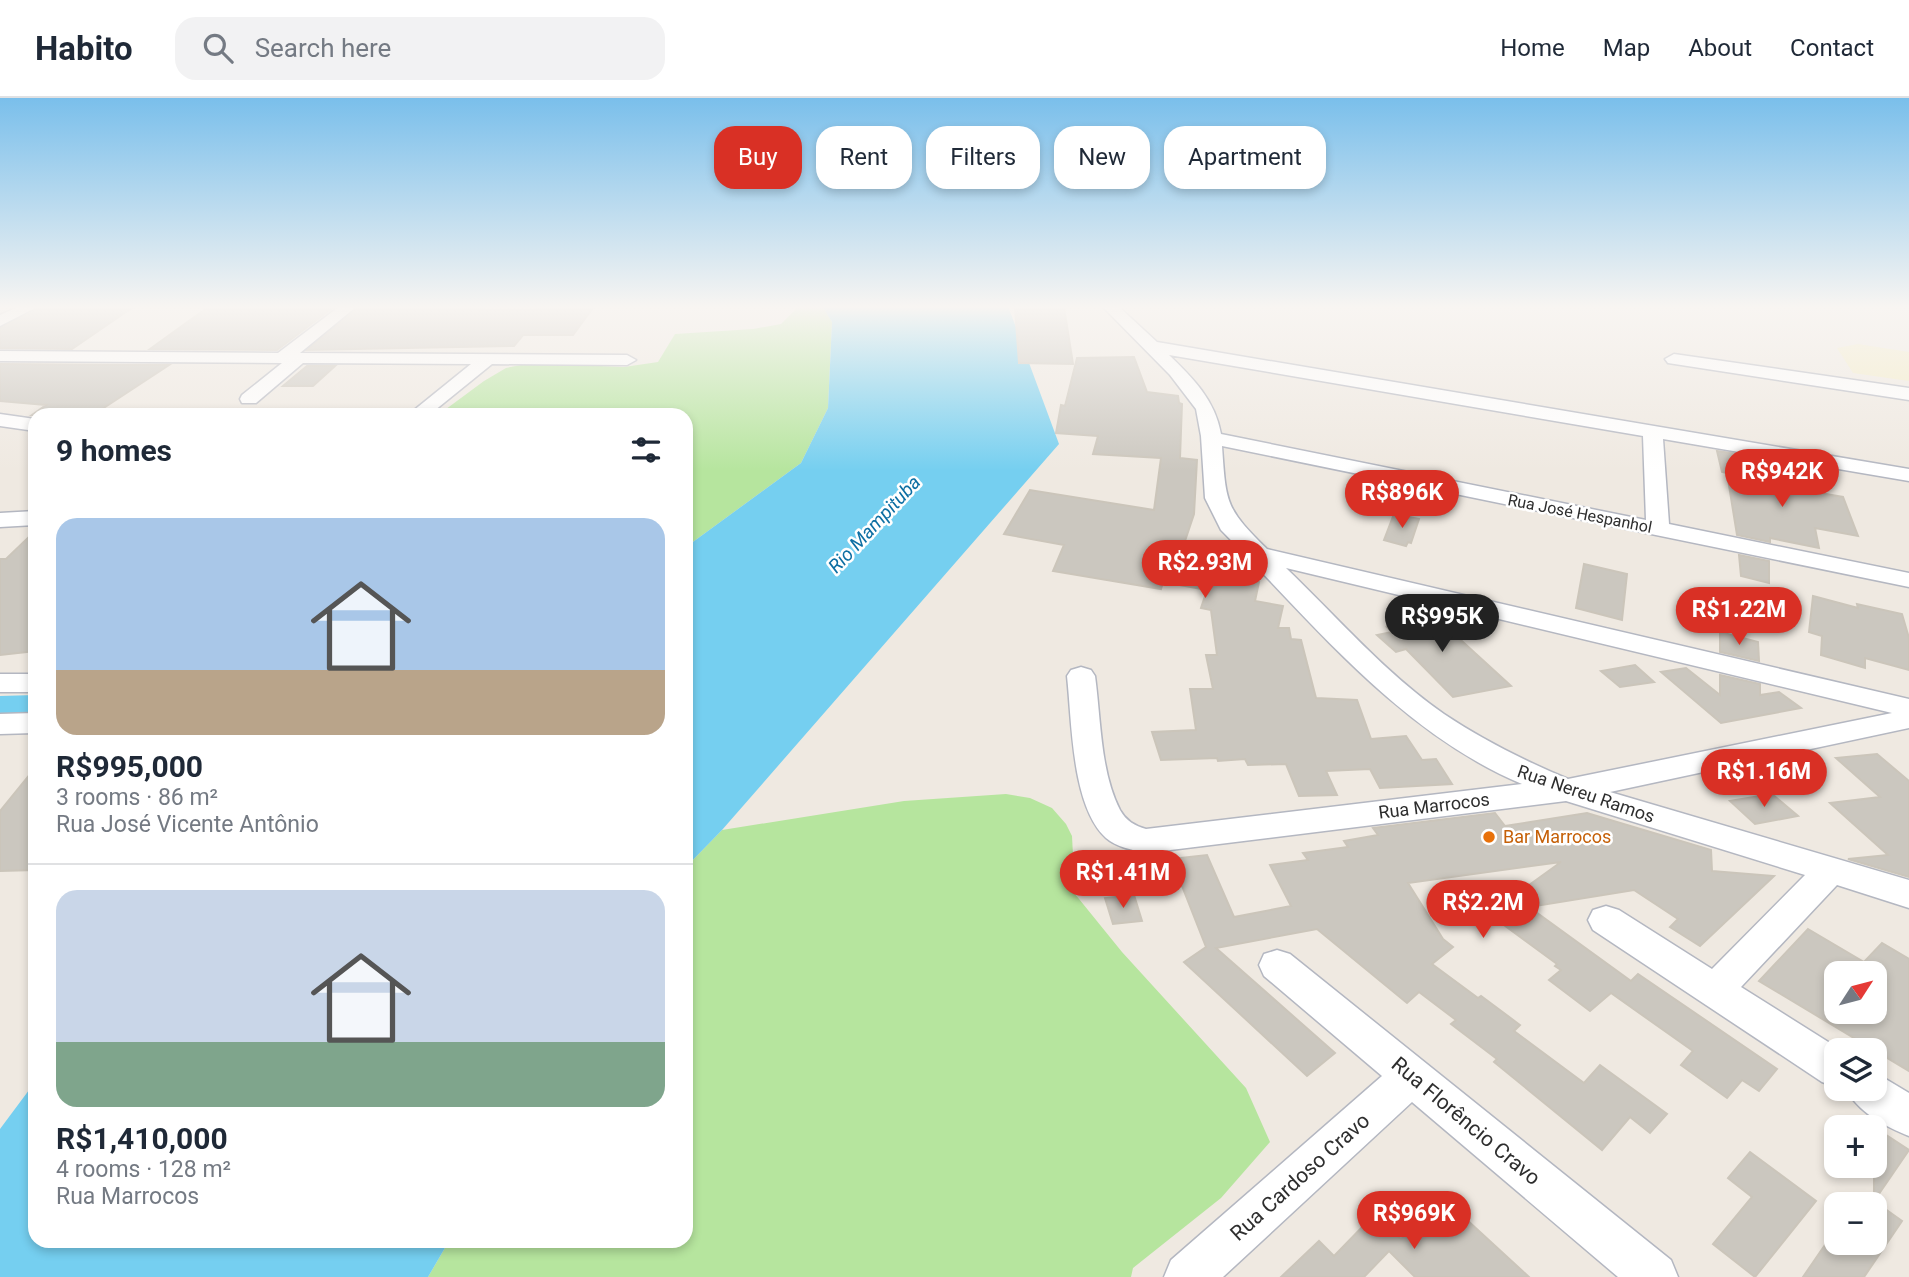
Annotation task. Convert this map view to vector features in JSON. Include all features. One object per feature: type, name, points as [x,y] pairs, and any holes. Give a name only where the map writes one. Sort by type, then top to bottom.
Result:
[{"type":"street","points":[[249,399],[287,361]]},
{"type":"street","points":[[425,408],[486,361]]},
{"type":"street","name":"Rua Nereu Ramos","points":[[1163,361],[1199,398],[1205,410],[1216,503],[1229,525],[1383,678],[1433,720],[1510,767],[1566,790],[1909,894]]},
{"type":"street","points":[[1238,361],[1909,475]]},
{"type":"street","points":[[1688,361],[1909,394]]},
{"type":"street","points":[[0,420],[28,424]]},
{"type":"street","points":[[1653,431],[1658,529]]},
{"type":"street","name":"Rua José Hespanhol","points":[[1210,438],[1909,580]]},
{"type":"street","points":[[0,520],[28,518]]},
{"type":"street","points":[[1258,554],[1909,708]]},
{"type":"street","name":"Rua Marrocos","points":[[1081,676],[1098,794],[1111,824],[1126,837],[1146,841],[1566,790],[1909,719]]},
{"type":"street","points":[[0,683],[28,683]]},
{"type":"street","points":[[0,724],[28,723]]},
{"type":"street","points":[[1715,990],[1830,871]]},
{"type":"street","points":[[1606,920],[1824,1061]]},
{"type":"street","name":"Rua Florêncio Cravo","points":[[1277,965],[1654,1277]]},
{"type":"street","name":"Rua Cardoso Cravo","points":[[1188,1277],[1412,1076]]},
{"type":"street","points":[[1886,1101],[1909,1116]]},
{"type":"green space","points":[[830,361],[828,408],[801,463],[693,542],[693,408],[447,408],[506,368],[531,363],[624,367],[658,362]]},
{"type":"green space","points":[[1006,794],[1030,798],[1052,808],[1066,824],[1072,836],[1075,894],[1122,952],[1246,1088],[1270,1142],[1221,1198],[1133,1268],[1131,1277],[428,1277],[445,1248],[693,1248],[693,860],[722,830],[904,801]]},
{"type":"sand","points":[[1845,361],[1909,361],[1909,381],[1853,373]]},
{"type":"water","name":"Rio Mampituba","points":[[830,361],[1028,361],[1059,444],[693,860],[693,542],[801,463],[828,408]]},
{"type":"water","points":[[28,1091],[28,1248],[445,1248],[428,1277],[0,1277],[0,1129]]},
{"type":"building","points":[[1073,361],[1073,364],[1019,363]]},
{"type":"building","points":[[1076,361],[1135,361],[1147,392],[1178,396],[1179,403],[1182,404],[1180,458],[1197,460],[1194,514],[1185,541],[1236,549],[1235,557],[1245,559],[1244,565],[1251,566],[1249,580],[1259,582],[1255,601],[1283,606],[1278,628],[1289,628],[1291,639],[1301,640],[1316,698],[1357,700],[1371,739],[1406,736],[1422,760],[1436,759],[1452,784],[1380,788],[1370,769],[1326,771],[1337,795],[1299,796],[1286,764],[1248,765],[1245,759],[1218,761],[1217,758],[1161,760],[1152,732],[1196,730],[1190,689],[1213,689],[1206,655],[1217,655],[1211,610],[1201,608],[1207,590],[1163,582],[1161,589],[1053,571],[1064,545],[1004,534],[1030,490],[1154,510],[1161,458],[1093,454],[1098,436],[1056,433],[1061,405],[1065,406]]},
{"type":"building","points":[[0,364],[169,365],[104,408],[42,408],[46,405],[0,401]]},
{"type":"building","points":[[307,366],[335,366],[313,386],[283,386]]},
{"type":"building","points":[[1717,451],[1737,454],[1741,466],[1747,467],[1751,481],[1843,497],[1858,536],[1815,528],[1819,548],[1770,538],[1770,542],[1737,535],[1727,473],[1722,472]]},
{"type":"building","points":[[1394,514],[1419,519],[1411,543],[1408,542],[1406,546],[1384,540]]},
{"type":"building","points":[[28,538],[28,652],[0,655],[0,559],[6,559]]},
{"type":"building","points":[[1739,555],[1769,561],[1769,583],[1741,576]]},
{"type":"building","points":[[1584,564],[1627,574],[1622,620],[1576,608]]},
{"type":"building","points":[[1813,596],[1858,608],[1857,604],[1902,614],[1909,638],[1909,670],[1865,658],[1865,668],[1821,655],[1822,636],[1809,632]]},
{"type":"building","points":[[1432,609],[1457,631],[1452,632],[1511,686],[1453,697],[1406,649],[1396,652],[1377,635],[1392,632],[1387,627],[1396,625],[1389,619]]},
{"type":"building","points":[[1720,632],[1758,642],[1759,661],[1720,652]]},
{"type":"building","points":[[1635,665],[1654,682],[1620,687],[1601,671]]},
{"type":"building","points":[[1686,668],[1720,695],[1720,675],[1760,684],[1760,695],[1779,692],[1801,708],[1721,723],[1661,672]]},
{"type":"building","points":[[1877,754],[1909,781],[1909,877],[1848,859],[1888,855],[1830,803],[1880,797],[1836,758]]},
{"type":"building","points":[[28,777],[28,870],[0,871],[0,811]]},
{"type":"building","points":[[1772,794],[1798,816],[1755,824],[1730,801]]},
{"type":"building","points":[[1495,813],[1505,826],[1587,813],[1711,850],[1712,871],[1774,876],[1700,946],[1670,927],[1678,919],[1634,890],[1529,907],[1631,981],[1638,974],[1777,1069],[1759,1091],[1742,1080],[1727,1098],[1681,1065],[1693,1051],[1611,993],[1590,1011],[1549,980],[1561,970],[1555,966],[1557,964],[1489,914],[1561,862],[1408,883],[1443,939],[1453,947],[1432,964],[1520,1025],[1514,1031],[1584,1083],[1600,1065],[1667,1114],[1650,1133],[1630,1117],[1602,1150],[1494,1062],[1497,1059],[1451,1024],[1456,1020],[1419,992],[1407,1003],[1317,929],[1216,948],[1335,1053],[1307,1076],[1184,962],[1206,947],[1182,886],[1135,891],[1125,864],[1207,855],[1234,917],[1291,906],[1270,865],[1308,860],[1303,853],[1348,847],[1344,841],[1378,835],[1373,828]]},
{"type":"building","points":[[1134,895],[1142,921],[1113,924],[1105,898]]},
{"type":"building","points":[[1808,929],[1862,961],[1824,961],[1824,1020],[1759,981]]},
{"type":"building","points":[[1882,943],[1909,959],[1909,1071],[1887,1058],[1887,1038],[1854,1038],[1831,1024],[1887,1024],[1887,961],[1865,961]]},
{"type":"building","points":[[1887,1136],[1909,1150],[1880,1192],[1874,1192],[1874,1178],[1887,1178]]},
{"type":"building","points":[[1750,1152],[1816,1201],[1755,1277],[1713,1244],[1752,1197],[1728,1178]]},
{"type":"building","points":[[1442,1197],[1529,1277],[1415,1277],[1389,1251],[1364,1277],[1281,1277],[1319,1241],[1334,1256],[1374,1215],[1401,1239]]},
{"type":"building","points":[[1887,1210],[1902,1221],[1887,1243]]},
{"type":"building","points":[[1824,1246],[1824,1255],[1879,1255],[1864,1277],[1803,1277]]},
{"type":"waterway","points":[[0,705],[28,704]]},
{"type":"place","name":"Bar Marrocos","points":[[1489,837]]}]
